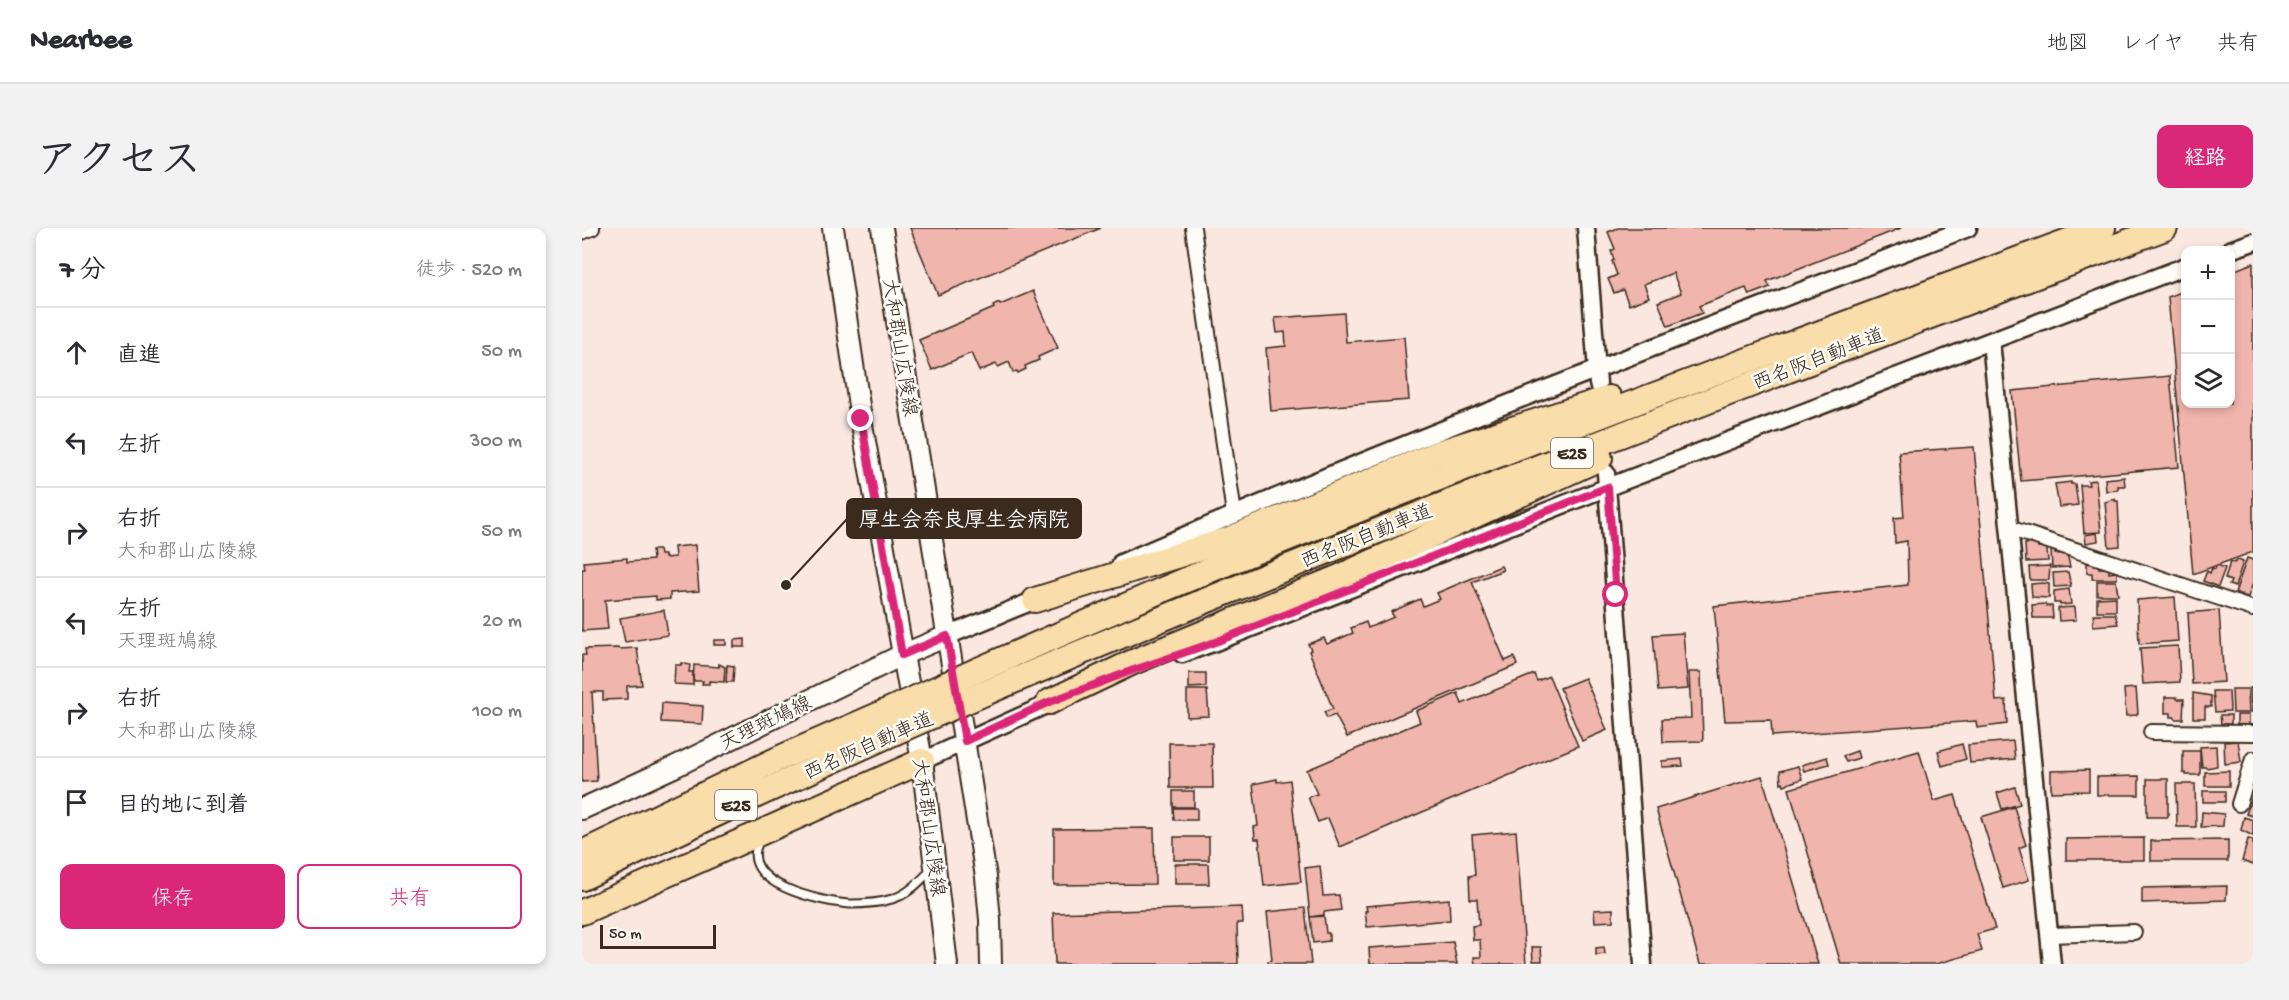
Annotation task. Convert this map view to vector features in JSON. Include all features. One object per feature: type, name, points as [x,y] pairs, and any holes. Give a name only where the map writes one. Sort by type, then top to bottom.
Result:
[{"type":"highway","name":"西名阪自動車道","points":[[582,878],[748,799],[888,723],[982,681],[1162,590],[1421,486],[1718,371],[2103,228]]},
{"type":"highway","name":"西名阪自動車道","points":[[982,681],[1182,609],[1429,509],[1770,376],[2165,228]]},
{"type":"highway","points":[[1035,600],[1227,540],[1427,458],[1482,438],[1957,282]]},
{"type":"highway","points":[[1049,702],[1133,662],[1342,576],[1425,539],[1770,376]]},
{"type":"highway","name":"西名阪自動車道","points":[[582,853],[780,758],[888,723]]},
{"type":"highway","points":[[582,842],[707,785],[780,758]]},
{"type":"highway","points":[[582,912],[922,761]]},
{"type":"main road","name":"大和郡山広陵線","points":[[833,228],[861,419],[922,761],[947,964]]},
{"type":"main road","name":"大和郡山広陵線","points":[[882,228],[986,877],[991,964]]},
{"type":"main road","name":"天理斑鳩線","points":[[582,809],[676,766],[902,655],[947,636]]},
{"type":"street","points":[[582,232],[592,228]]},
{"type":"street","points":[[1193,228],[1234,514]]},
{"type":"street","points":[[1586,228],[1597,376]]},
{"type":"street","points":[[947,636],[1234,514],[1597,376],[1968,228]]},
{"type":"street","points":[[2235,248],[2253,242]]},
{"type":"street","points":[[922,761],[1049,702],[1218,641],[1607,480],[1991,341],[2181,268]]},
{"type":"street","points":[[1991,341],[2052,964]]},
{"type":"street","points":[[1607,480],[1643,964]]},
{"type":"street","points":[[2009,528],[2253,609]]},
{"type":"street","points":[[2151,732],[2253,733]]},
{"type":"street","points":[[2240,804],[2253,759]]},
{"type":"street","points":[[2050,935],[2134,932]]},
{"type":"lane","points":[[765,830],[757,844],[755,855],[759,867],[767,878],[786,889],[807,896],[851,904],[894,899],[912,889],[935,865]]},
{"type":"building","points":[[910,228],[1101,228],[938,295]]},
{"type":"building","points":[[1618,228],[1901,228],[1767,281],[1770,287],[1749,295],[1746,288],[1699,306],[1702,313],[1668,326],[1658,302],[1681,293],[1673,273],[1644,284],[1649,297],[1629,305],[1623,290],[1614,293],[1608,279],[1617,275],[1611,251],[1615,249],[1608,232]]},
{"type":"building","points":[[2253,263],[2253,552],[2193,574],[2168,297],[2181,292],[2181,408],[2235,408],[2235,270]]},
{"type":"building","points":[[1033,291],[1058,348],[1038,357],[1039,360],[1025,366],[1026,369],[1018,373],[1013,372],[1009,362],[998,367],[996,364],[979,371],[971,353],[932,370],[919,340],[994,308],[993,306],[999,303],[1000,305]]},
{"type":"building","points":[[1344,313],[1346,342],[1404,337],[1409,400],[1271,411],[1266,348],[1286,346],[1285,332],[1277,333],[1275,318]]},
{"type":"building","points":[[2170,376],[2179,467],[2021,481],[2012,391]]},
{"type":"building","points":[[1974,447],[1996,701],[2006,700],[2007,724],[1977,728],[1976,721],[1772,736],[1771,720],[1725,721],[1714,606],[1908,585],[1907,541],[1895,543],[1894,518],[1904,517],[1899,452]]},
{"type":"building","points":[[2124,477],[2125,486],[2118,486],[2118,490],[2106,491],[2105,479]]},
{"type":"building","points":[[2096,480],[2101,532],[2084,533],[2080,485],[2089,485],[2088,481]]},
{"type":"building","points":[[2071,482],[2075,484],[2078,505],[2059,507],[2055,484]]},
{"type":"building","points":[[2115,499],[2118,501],[2120,546],[2109,547],[2105,502]]},
{"type":"building","points":[[2097,533],[2098,541],[2086,543],[2085,535]]},
{"type":"building","points":[[2038,543],[2038,547],[2046,547],[2048,561],[2026,562],[2025,544]]},
{"type":"building","points":[[695,545],[699,591],[670,593],[670,599],[656,600],[656,596],[605,600],[608,629],[582,631],[584,562],[627,558],[627,562],[653,560],[652,550],[659,550],[660,555],[665,555],[665,558],[675,557],[674,547]]},
{"type":"building","points":[[2051,550],[2055,550],[2055,554],[2067,553],[2070,567],[2052,568]]},
{"type":"building","points":[[2247,558],[2253,560],[2253,583],[2248,597],[2235,593]]},
{"type":"building","points":[[2238,560],[2243,562],[2235,587],[2229,585],[2231,581],[2225,579],[2230,562],[2234,563]]},
{"type":"building","points":[[2087,563],[2099,565],[2099,568],[2109,568],[2109,573],[2117,572],[2117,579],[2092,579],[2092,573],[2087,573]]},
{"type":"building","points":[[2217,565],[2225,568],[2218,587],[2203,581],[2207,571],[2210,573]]},
{"type":"building","points":[[1501,566],[1503,570],[1472,582],[1505,661],[1514,657],[1517,665],[1347,737],[1335,715],[1327,718],[1324,712],[1333,709],[1308,644],[1324,638],[1327,644],[1353,633],[1351,628],[1366,622],[1368,628],[1394,617],[1391,612],[1420,599],[1423,606],[1440,599],[1437,593]]},
{"type":"building","points":[[2050,566],[2049,580],[2030,580],[2029,567]]},
{"type":"building","points":[[2068,572],[2071,586],[2054,587],[2053,573]]},
{"type":"building","points":[[2097,581],[2116,581],[2118,595],[2097,595]]},
{"type":"building","points":[[2031,584],[2049,584],[2049,598],[2032,597]]},
{"type":"building","points":[[2069,589],[2071,604],[2054,603],[2054,591]]},
{"type":"building","points":[[2116,597],[2116,611],[2097,611],[2097,598]]},
{"type":"building","points":[[2175,597],[2178,641],[2139,644],[2137,600]]},
{"type":"building","points":[[2032,605],[2052,606],[2053,618],[2033,618]]},
{"type":"building","points":[[2075,607],[2076,620],[2059,621],[2058,608]]},
{"type":"building","points":[[664,610],[668,635],[625,642],[620,618]]},
{"type":"building","points":[[2219,610],[2224,682],[2192,684],[2188,613]]},
{"type":"building","points":[[2094,614],[2115,614],[2118,624],[2093,626]]},
{"type":"building","points":[[1683,633],[1688,689],[1658,691],[1653,635]]},
{"type":"building","points":[[745,639],[745,647],[734,647],[734,640]]},
{"type":"building","points":[[714,640],[726,640],[726,645],[714,645]]},
{"type":"building","points":[[2178,646],[2180,682],[2143,684],[2140,648]]},
{"type":"building","points":[[637,648],[642,685],[627,686],[627,699],[603,700],[603,692],[592,692],[597,781],[582,782],[582,655],[586,655],[585,649]]},
{"type":"building","points":[[681,663],[690,665],[689,672],[693,672],[693,685],[674,684],[675,665],[681,665]]},
{"type":"building","points":[[719,664],[725,667],[724,682],[709,681],[709,684],[702,684],[703,681],[693,681],[694,665],[719,667]]},
{"type":"building","points":[[727,665],[734,666],[733,682],[726,682]]},
{"type":"building","points":[[1689,672],[1701,672],[1703,741],[1663,742],[1662,719],[1691,718]]},
{"type":"building","points":[[1189,673],[1206,673],[1206,687],[1189,688]]},
{"type":"building","points":[[1534,674],[1537,681],[1549,676],[1578,746],[1340,847],[1328,818],[1318,822],[1308,797],[1317,794],[1307,770],[1420,722],[1416,711],[1458,693],[1462,704]]},
{"type":"building","points":[[1585,678],[1607,730],[1582,741],[1560,688]]},
{"type":"building","points":[[2136,688],[2138,713],[2126,716],[2124,689]]},
{"type":"building","points":[[2250,688],[2253,688],[2253,712],[2251,712]]},
{"type":"building","points":[[2232,689],[2248,689],[2249,713],[2233,713]]},
{"type":"building","points":[[1187,690],[1207,690],[1209,716],[1187,717]]},
{"type":"building","points":[[2213,691],[2229,691],[2230,711],[2215,712]]},
{"type":"building","points":[[2193,693],[2211,696],[2211,707],[2205,707],[2205,718],[2193,718]]},
{"type":"building","points":[[2165,697],[2184,699],[2183,719],[2175,719],[2171,717],[2171,713],[2165,713]]},
{"type":"building","points":[[662,703],[703,706],[702,724],[661,722]]},
{"type":"building","points":[[2220,715],[2231,715],[2231,724],[2221,724]]},
{"type":"building","points":[[2237,715],[2249,715],[2249,725],[2237,725]]},
{"type":"building","points":[[2013,741],[2015,759],[1970,763],[1968,745]]},
{"type":"building","points":[[2238,741],[2241,762],[2225,764],[2224,742]]},
{"type":"building","points":[[1169,743],[1212,743],[1213,788],[1170,788]]},
{"type":"building","points":[[1962,744],[1966,759],[1942,766],[1938,751]]},
{"type":"building","points":[[2216,746],[2217,766],[2202,767],[2200,747]]},
{"type":"building","points":[[1857,751],[1859,758],[1846,762],[1843,756]]},
{"type":"building","points":[[1919,751],[1934,801],[1955,795],[1995,929],[1977,934],[1982,951],[1936,964],[1841,964],[1789,789]]},
{"type":"building","points":[[2183,751],[2200,751],[2200,775],[2183,773]]},
{"type":"building","points":[[1827,757],[1829,764],[1804,771],[1802,765]]},
{"type":"building","points":[[1682,759],[1683,766],[1662,767],[1662,761]]},
{"type":"building","points":[[1798,766],[1802,779],[1784,785],[1783,782],[1781,783],[1780,771]]},
{"type":"building","points":[[2089,770],[2089,791],[2051,792],[2051,771]]},
{"type":"building","points":[[2229,771],[2229,786],[2205,786],[2205,772]]},
{"type":"building","points":[[1762,776],[1818,964],[1700,964],[1656,809]]},
{"type":"building","points":[[2139,776],[2139,795],[2097,795],[2097,777]]},
{"type":"building","points":[[1277,779],[1277,782],[1290,780],[1301,882],[1264,886],[1259,839],[1255,839],[1254,827],[1258,826],[1253,784]]},
{"type":"building","points":[[2147,779],[2168,779],[2168,817],[2147,817]]},
{"type":"building","points":[[2176,784],[2195,784],[2196,827],[2177,827]]},
{"type":"building","points":[[2015,787],[2020,804],[2002,809],[1997,793]]},
{"type":"building","points":[[1173,791],[1194,791],[1194,807],[1173,807]]},
{"type":"building","points":[[2203,791],[2225,791],[2225,802],[2203,802]]},
{"type":"building","points":[[2253,797],[2253,816],[2246,814]]},
{"type":"building","points":[[2014,807],[2026,845],[2019,848],[2029,880],[2003,888],[1981,817]]},
{"type":"building","points":[[1173,808],[1197,808],[1197,820],[1174,820]]},
{"type":"building","points":[[2202,812],[2224,814],[2223,826],[2201,827]]},
{"type":"building","points":[[2244,817],[2253,820],[2253,836],[2241,830]]},
{"type":"building","points":[[1154,828],[1155,884],[1054,885],[1054,829]]},
{"type":"building","points":[[1516,831],[1526,964],[1475,964],[1474,957],[1481,957],[1480,940],[1473,940],[1472,926],[1479,925],[1477,899],[1470,899],[1469,876],[1475,875],[1472,835]]},
{"type":"building","points":[[1174,837],[1209,837],[1209,860],[1174,860]]},
{"type":"building","points":[[2144,838],[2144,860],[2066,860],[2066,839]]},
{"type":"building","points":[[2248,839],[2253,840],[2253,865],[2242,861]]},
{"type":"building","points":[[2228,840],[2228,861],[2151,861],[2151,841]]},
{"type":"building","points":[[1175,864],[1208,864],[1209,884],[1175,884]]},
{"type":"building","points":[[1320,866],[1323,896],[1339,895],[1341,910],[1310,917],[1305,868]]},
{"type":"building","points":[[2227,886],[2226,900],[2142,903],[2142,888]]},
{"type":"building","points":[[1449,899],[1450,920],[1367,927],[1366,906]]},
{"type":"building","points":[[1242,907],[1243,923],[1237,923],[1238,964],[1055,964],[1053,913]]},
{"type":"building","points":[[1305,908],[1311,964],[1268,964],[1268,961],[1272,960],[1267,912]]},
{"type":"building","points":[[1613,909],[1613,921],[1595,922],[1594,910]]},
{"type":"building","points":[[1324,916],[1329,941],[1313,943],[1310,917]]},
{"type":"building","points":[[1453,942],[1457,964],[1370,964],[1369,948]]},
{"type":"building","points":[[1532,947],[1541,947],[1542,961],[1533,961]]},
{"type":"building","points":[[1604,947],[1605,954],[1596,955],[1596,948]]},
{"type":"place","name":"厚生会奈良厚生会病院","points":[[786,585]]},
{"type":"route","points":[[861,419],[902,655],[947,636],[965,741],[1049,702],[1218,641],[1608,487],[1616,595]]}]
